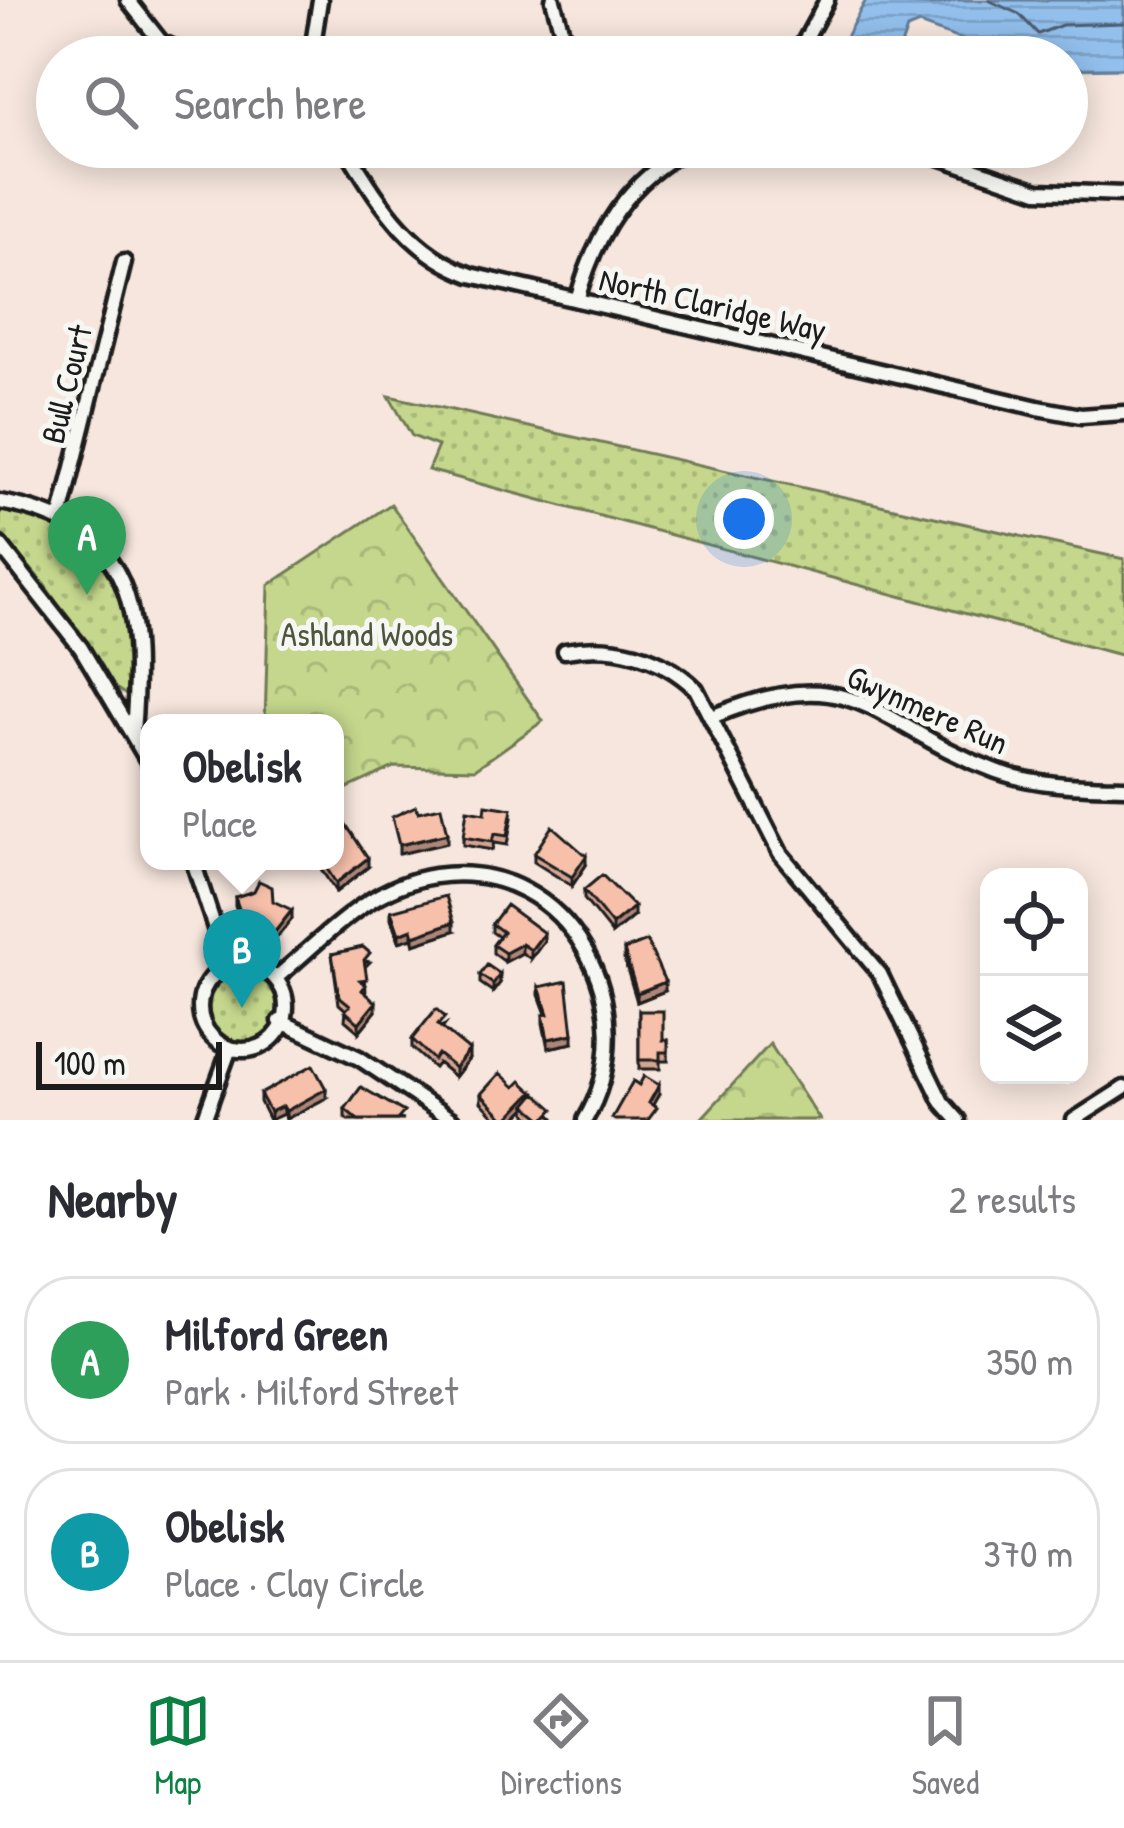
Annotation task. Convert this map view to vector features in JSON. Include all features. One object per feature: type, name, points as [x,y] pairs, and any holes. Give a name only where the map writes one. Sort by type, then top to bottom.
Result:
[{"type":"street","points":[[128,0],[156,36]]},
{"type":"street","points":[[314,36],[320,0]]},
{"type":"street","points":[[553,0],[563,36]]},
{"type":"street","points":[[807,36],[827,0]]},
{"type":"street","name":"North Claridge Way","points":[[359,168],[396,225],[429,256],[471,275],[1060,413],[1124,413]]},
{"type":"street","points":[[577,300],[595,246],[619,205],[658,168]]},
{"type":"street","points":[[971,168],[1038,191],[1124,194]]},
{"type":"street","name":"Bull Court","points":[[61,520],[124,262]]},
{"type":"street","points":[[0,502],[61,520],[100,551],[129,598],[138,639],[133,733]]},
{"type":"street","points":[[0,545],[72,634],[140,747]]},
{"type":"street","points":[[566,651],[597,646],[657,661],[696,689],[714,716],[780,853],[880,974],[942,1102],[958,1120]]},
{"type":"street","name":"Gwynmere Run","points":[[714,716],[774,693],[826,692],[863,703],[1000,772],[1042,783],[1124,787]]},
{"type":"street","points":[[196,870],[227,965]]},
{"type":"street","points":[[276,978],[358,908],[394,887],[460,875],[518,889],[567,924],[594,962],[606,994],[607,1068],[585,1120]]},
{"type":"street","points":[[255,964],[276,978],[282,992],[280,1021],[260,1047],[229,1051],[208,1033],[202,1009],[209,984],[227,965],[255,964]]},
{"type":"street","points":[[280,1021],[358,1058],[452,1120]]},
{"type":"street","points":[[204,1120],[229,1051]]},
{"type":"street","points":[[1075,1120],[1124,1088]]},
{"type":"green space","points":[[389,396],[1124,559],[1124,656],[428,470],[438,446],[412,436]]},
{"type":"green space","name":"Ashland Woods","points":[[391,504],[543,721],[475,769],[394,767],[344,790],[344,714],[265,714],[269,585]]},
{"type":"green space","points":[[0,508],[73,538],[110,573],[130,620],[132,673],[126,695],[114,687],[44,584],[0,533]]},
{"type":"green space","points":[[243,974],[267,984],[277,1008],[267,1032],[243,1042],[219,1032],[209,1008],[219,984]]},
{"type":"green space","points":[[770,1044],[820,1120],[700,1120]]},
{"type":"water","points":[[866,0],[924,5],[956,0],[1124,0],[1124,68],[1088,69],[1088,36],[952,36],[919,24],[907,29],[904,36],[846,36]]},
{"type":"building","points":[[486,805],[512,809],[507,836],[494,834],[492,842],[463,837],[467,810],[485,813]]},
{"type":"building","points":[[416,806],[418,812],[441,807],[447,834],[399,845],[392,817]]},
{"type":"building","points":[[344,822],[368,858],[336,883],[328,870],[344,870]]},
{"type":"building","points":[[552,826],[586,856],[572,877],[534,854]]},
{"type":"building","points":[[602,875],[634,907],[612,925],[584,890]]},
{"type":"building","points":[[259,881],[272,887],[273,901],[292,910],[274,933],[267,923],[256,926],[256,913],[240,912],[235,897],[254,891]]},
{"type":"building","points":[[446,896],[454,922],[414,936],[412,929],[399,934],[391,911]]},
{"type":"building","points":[[506,905],[544,933],[531,950],[522,944],[505,953],[493,945],[503,932],[492,924]]},
{"type":"building","points":[[647,941],[665,982],[637,993],[624,950]]},
{"type":"building","points":[[363,947],[370,953],[364,960],[367,979],[360,980],[366,985],[362,990],[376,1002],[359,1023],[345,1011],[350,1005],[339,996],[332,954]]},
{"type":"building","points":[[487,965],[500,974],[493,984],[480,975]]},
{"type":"building","points":[[567,981],[573,1034],[548,1039],[543,1015],[548,1014],[539,987]]},
{"type":"building","points":[[436,1009],[445,1017],[438,1025],[469,1050],[455,1068],[438,1054],[434,1060],[412,1039]]},
{"type":"building","points":[[639,1011],[663,1011],[668,1052],[660,1052],[660,1060],[639,1060]]},
{"type":"building","points":[[313,1065],[326,1089],[286,1111],[283,1106],[270,1112],[260,1094]]},
{"type":"building","points":[[500,1073],[515,1087],[521,1081],[533,1092],[506,1120],[481,1094]]},
{"type":"building","points":[[644,1076],[659,1085],[649,1103],[657,1108],[648,1120],[612,1118],[633,1081],[639,1085]]},
{"type":"building","points":[[361,1087],[404,1112],[397,1120],[358,1120],[345,1109]]},
{"type":"building","points":[[536,1093],[554,1109],[544,1120],[526,1105]]},
{"type":"place","name":"Milford Green","points":[[87,595]]},
{"type":"place","name":"Obelisk","points":[[242,1008]]}]
